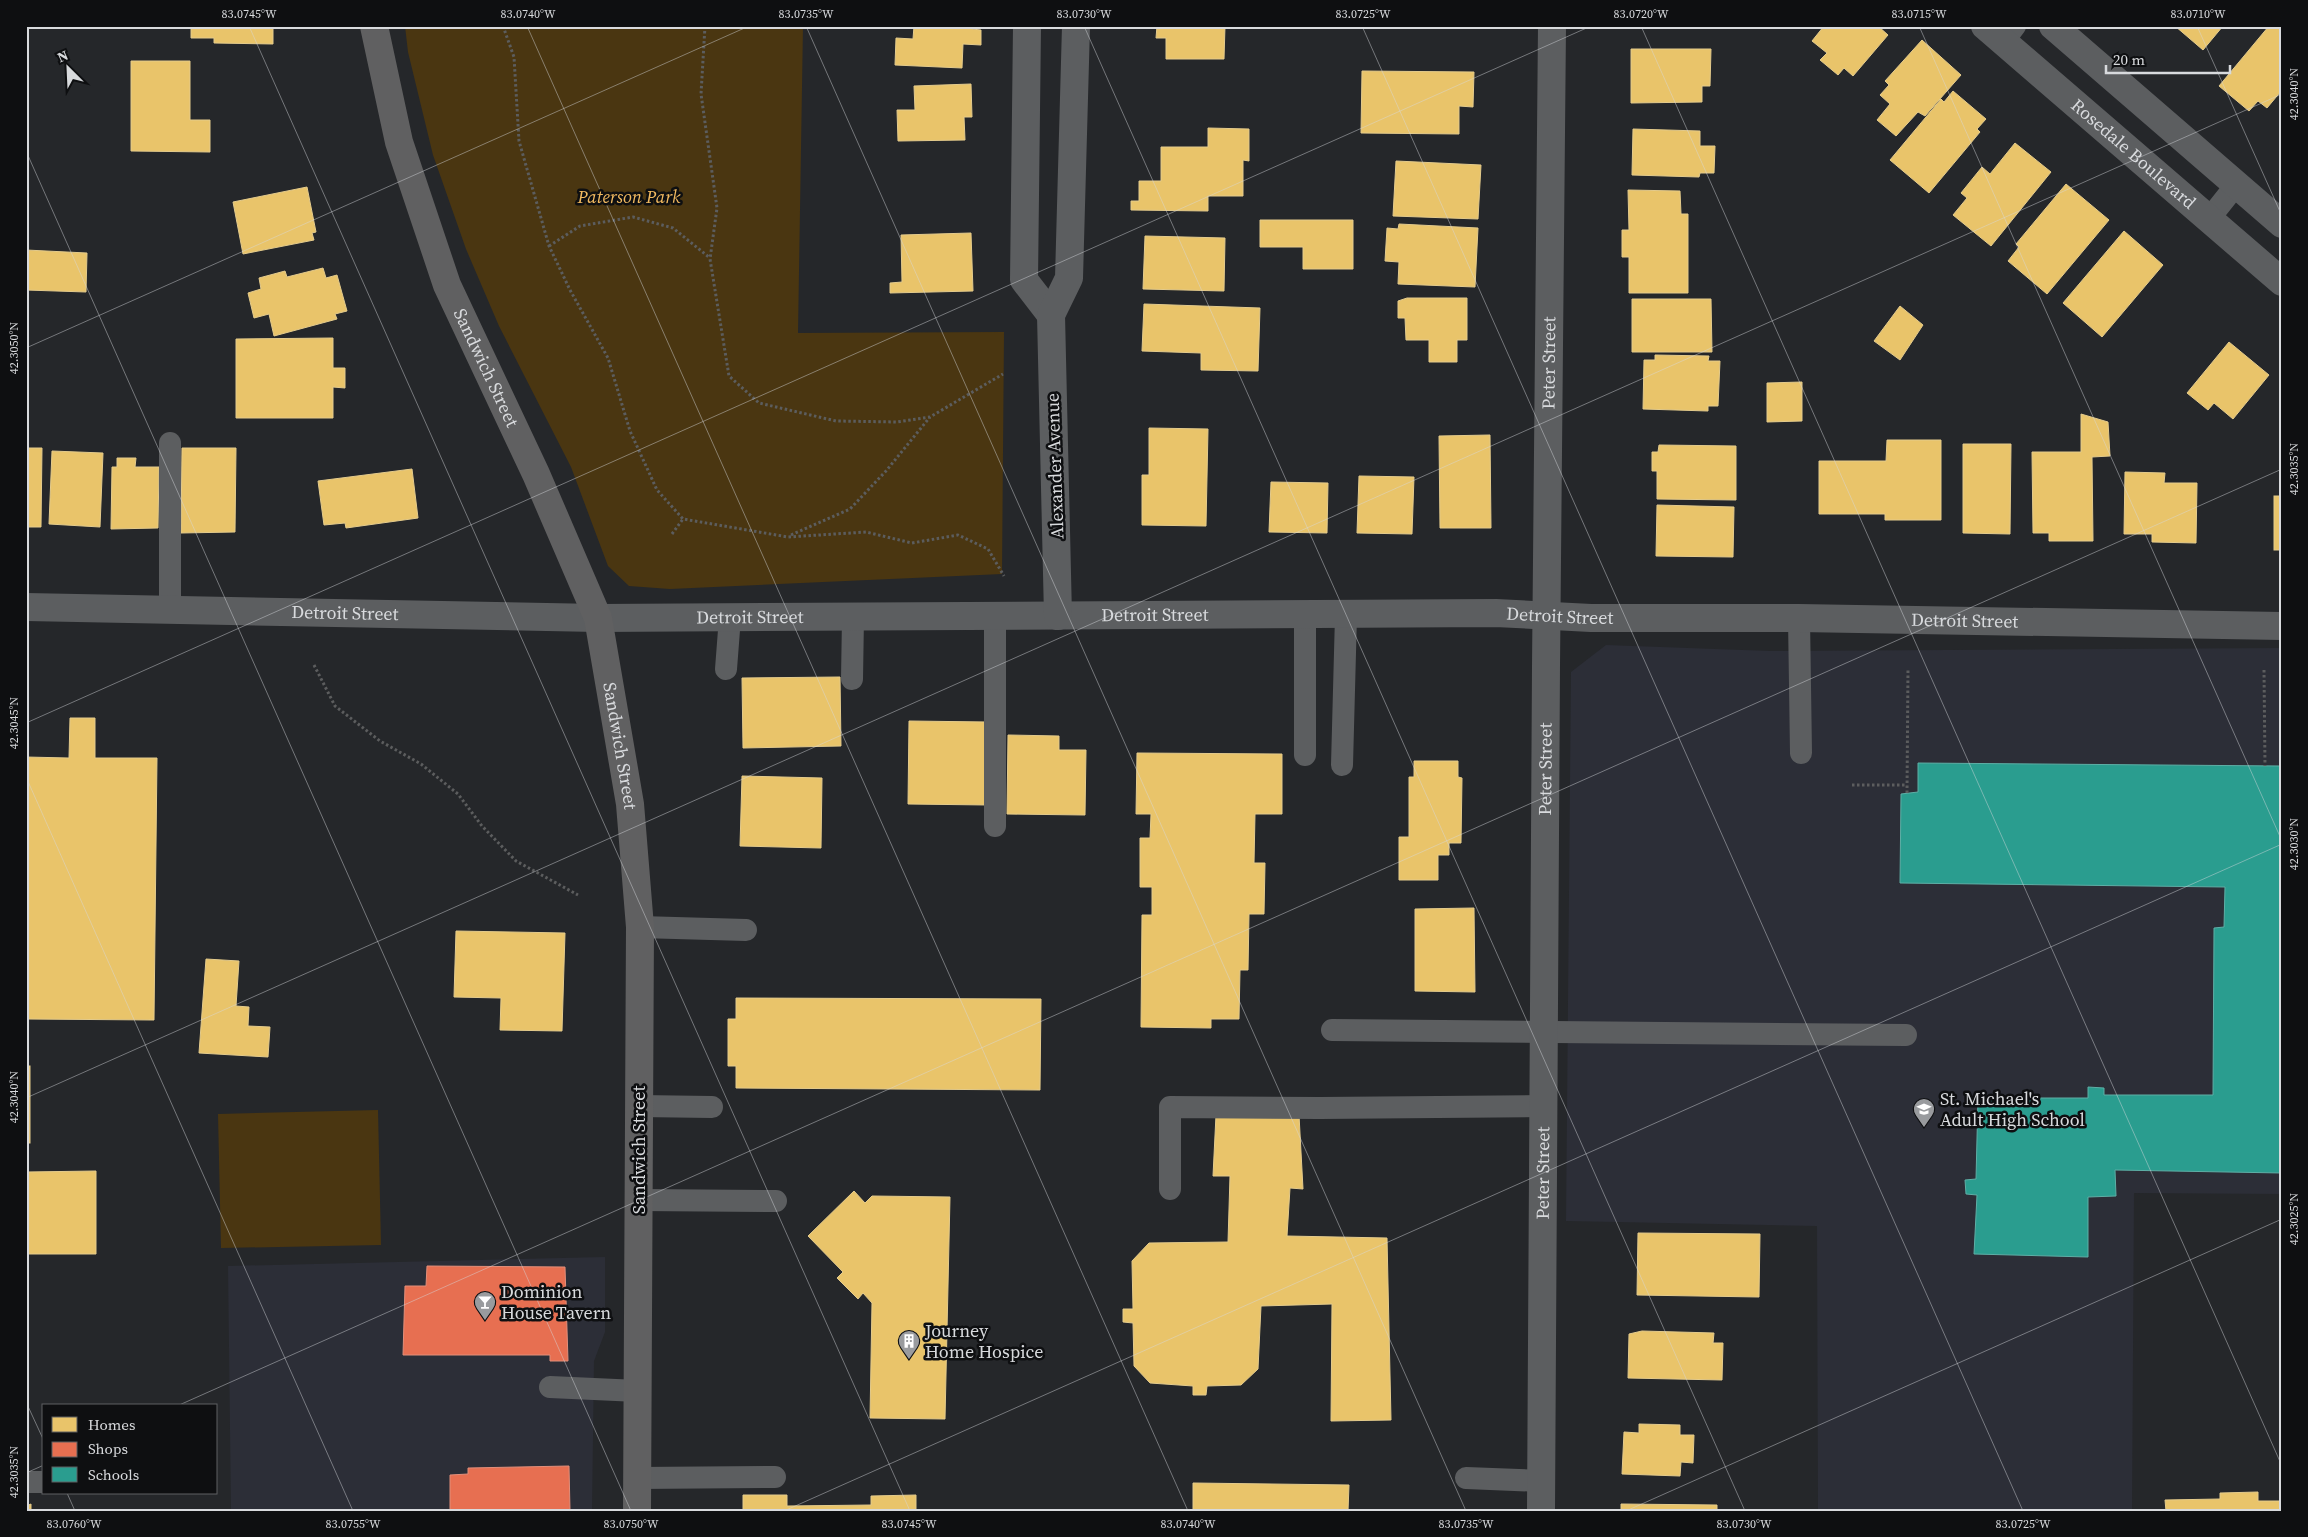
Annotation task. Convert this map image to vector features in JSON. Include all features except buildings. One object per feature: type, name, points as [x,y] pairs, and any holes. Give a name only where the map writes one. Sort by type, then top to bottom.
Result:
[{"type":"main road","name":"Sandwich Street","points":[[374,26],[399,142],[447,285],[536,474],[598,618],[630,804],[640,928],[637,1511]]},
{"type":"street","points":[[1027,26],[1024,280],[1051,316]]},
{"type":"street","name":"Alexander Avenue","points":[[1058,616],[1051,316],[1069,278],[1076,26]]},
{"type":"street","name":"Peter Street","points":[[1541,1511],[1546,615],[1552,26]]},
{"type":"street","points":[[2053,26],[2282,224]]},
{"type":"street","name":"Rosedale Boulevard","points":[[2001,31],[2209,219],[2282,282]]},
{"type":"street","name":"Detroit Street","points":[[26,607],[598,618],[1546,615],[1591,618],[1800,618],[2282,626]]},
{"type":"lane","points":[[2209,219],[2236,185]]},
{"type":"lane","points":[[170,443],[170,610]]},
{"type":"lane","points":[[1305,615],[1305,755]]},
{"type":"lane","points":[[1342,765],[1346,615]]},
{"type":"lane","points":[[995,616],[995,826]]},
{"type":"lane","points":[[726,669],[730,617]]},
{"type":"lane","points":[[852,617],[852,679]]},
{"type":"lane","points":[[1800,618],[1801,754]]},
{"type":"lane","points":[[640,928],[746,930]]},
{"type":"lane","points":[[1332,1030],[1544,1030],[1906,1035]]},
{"type":"lane","points":[[639,1106],[712,1107]]},
{"type":"lane","points":[[1170,1189],[1170,1107],[1543,1106]]},
{"type":"lane","points":[[639,1200],[776,1201]]},
{"type":"lane","points":[[550,1387],[638,1391]]},
{"type":"lane","points":[[637,1478],[775,1477]]},
{"type":"lane","points":[[1466,1478],[1542,1481]]},
{"type":"lane","points":[[26,1482],[42,1482]]},
{"type":"path","points":[[503,26],[514,57],[519,141],[549,246],[570,290],[608,358],[630,431],[657,490],[683,519],[788,537],[866,532],[912,542],[958,534],[988,549],[1004,576]]},
{"type":"path","points":[[705,26],[701,94],[717,208],[710,259],[729,376],[759,404],[836,421],[897,422],[930,416],[1003,374]]},
{"type":"path","points":[[549,246],[580,226],[633,218],[673,228],[710,259]]},
{"type":"path","points":[[788,537],[850,509],[886,471],[930,416]]},
{"type":"path","points":[[672,534],[683,519]]},
{"type":"path","points":[[314,665],[335,706],[380,741],[421,764],[458,794],[482,826],[516,861],[578,895]]},
{"type":"path","points":[[1907,793],[1908,668]]},
{"type":"path","points":[[2264,670],[2265,766]]},
{"type":"path","points":[[1852,785],[1907,785]]},
{"type":"shaded area","name":"St. Michael's Adult High School","points":[[1606,645],[1770,651],[2282,648],[2282,1194],[2134,1193],[2132,1511],[1818,1511],[1817,1226],[1566,1221],[1571,672]]},
{"type":"shaded area","points":[[605,1257],[605,1332],[594,1361],[592,1511],[231,1511],[228,1266]]},
{"type":"green space","name":"Paterson Park","points":[[405,26],[803,26],[798,333],[1004,332],[1002,574],[670,589],[629,586],[608,566],[571,467],[499,326],[466,249],[433,155],[408,52]]},
{"type":"green space","points":[[378,1110],[381,1245],[221,1248],[218,1114]]},
{"type":"place","name":"St. Michael's Adult High School","points":[[1924,1128]]},
{"type":"place","name":"Dominion House Tavern","points":[[485,1321]]},
{"type":"place","name":"Journey Home Hospice","points":[[909,1360]]}]
